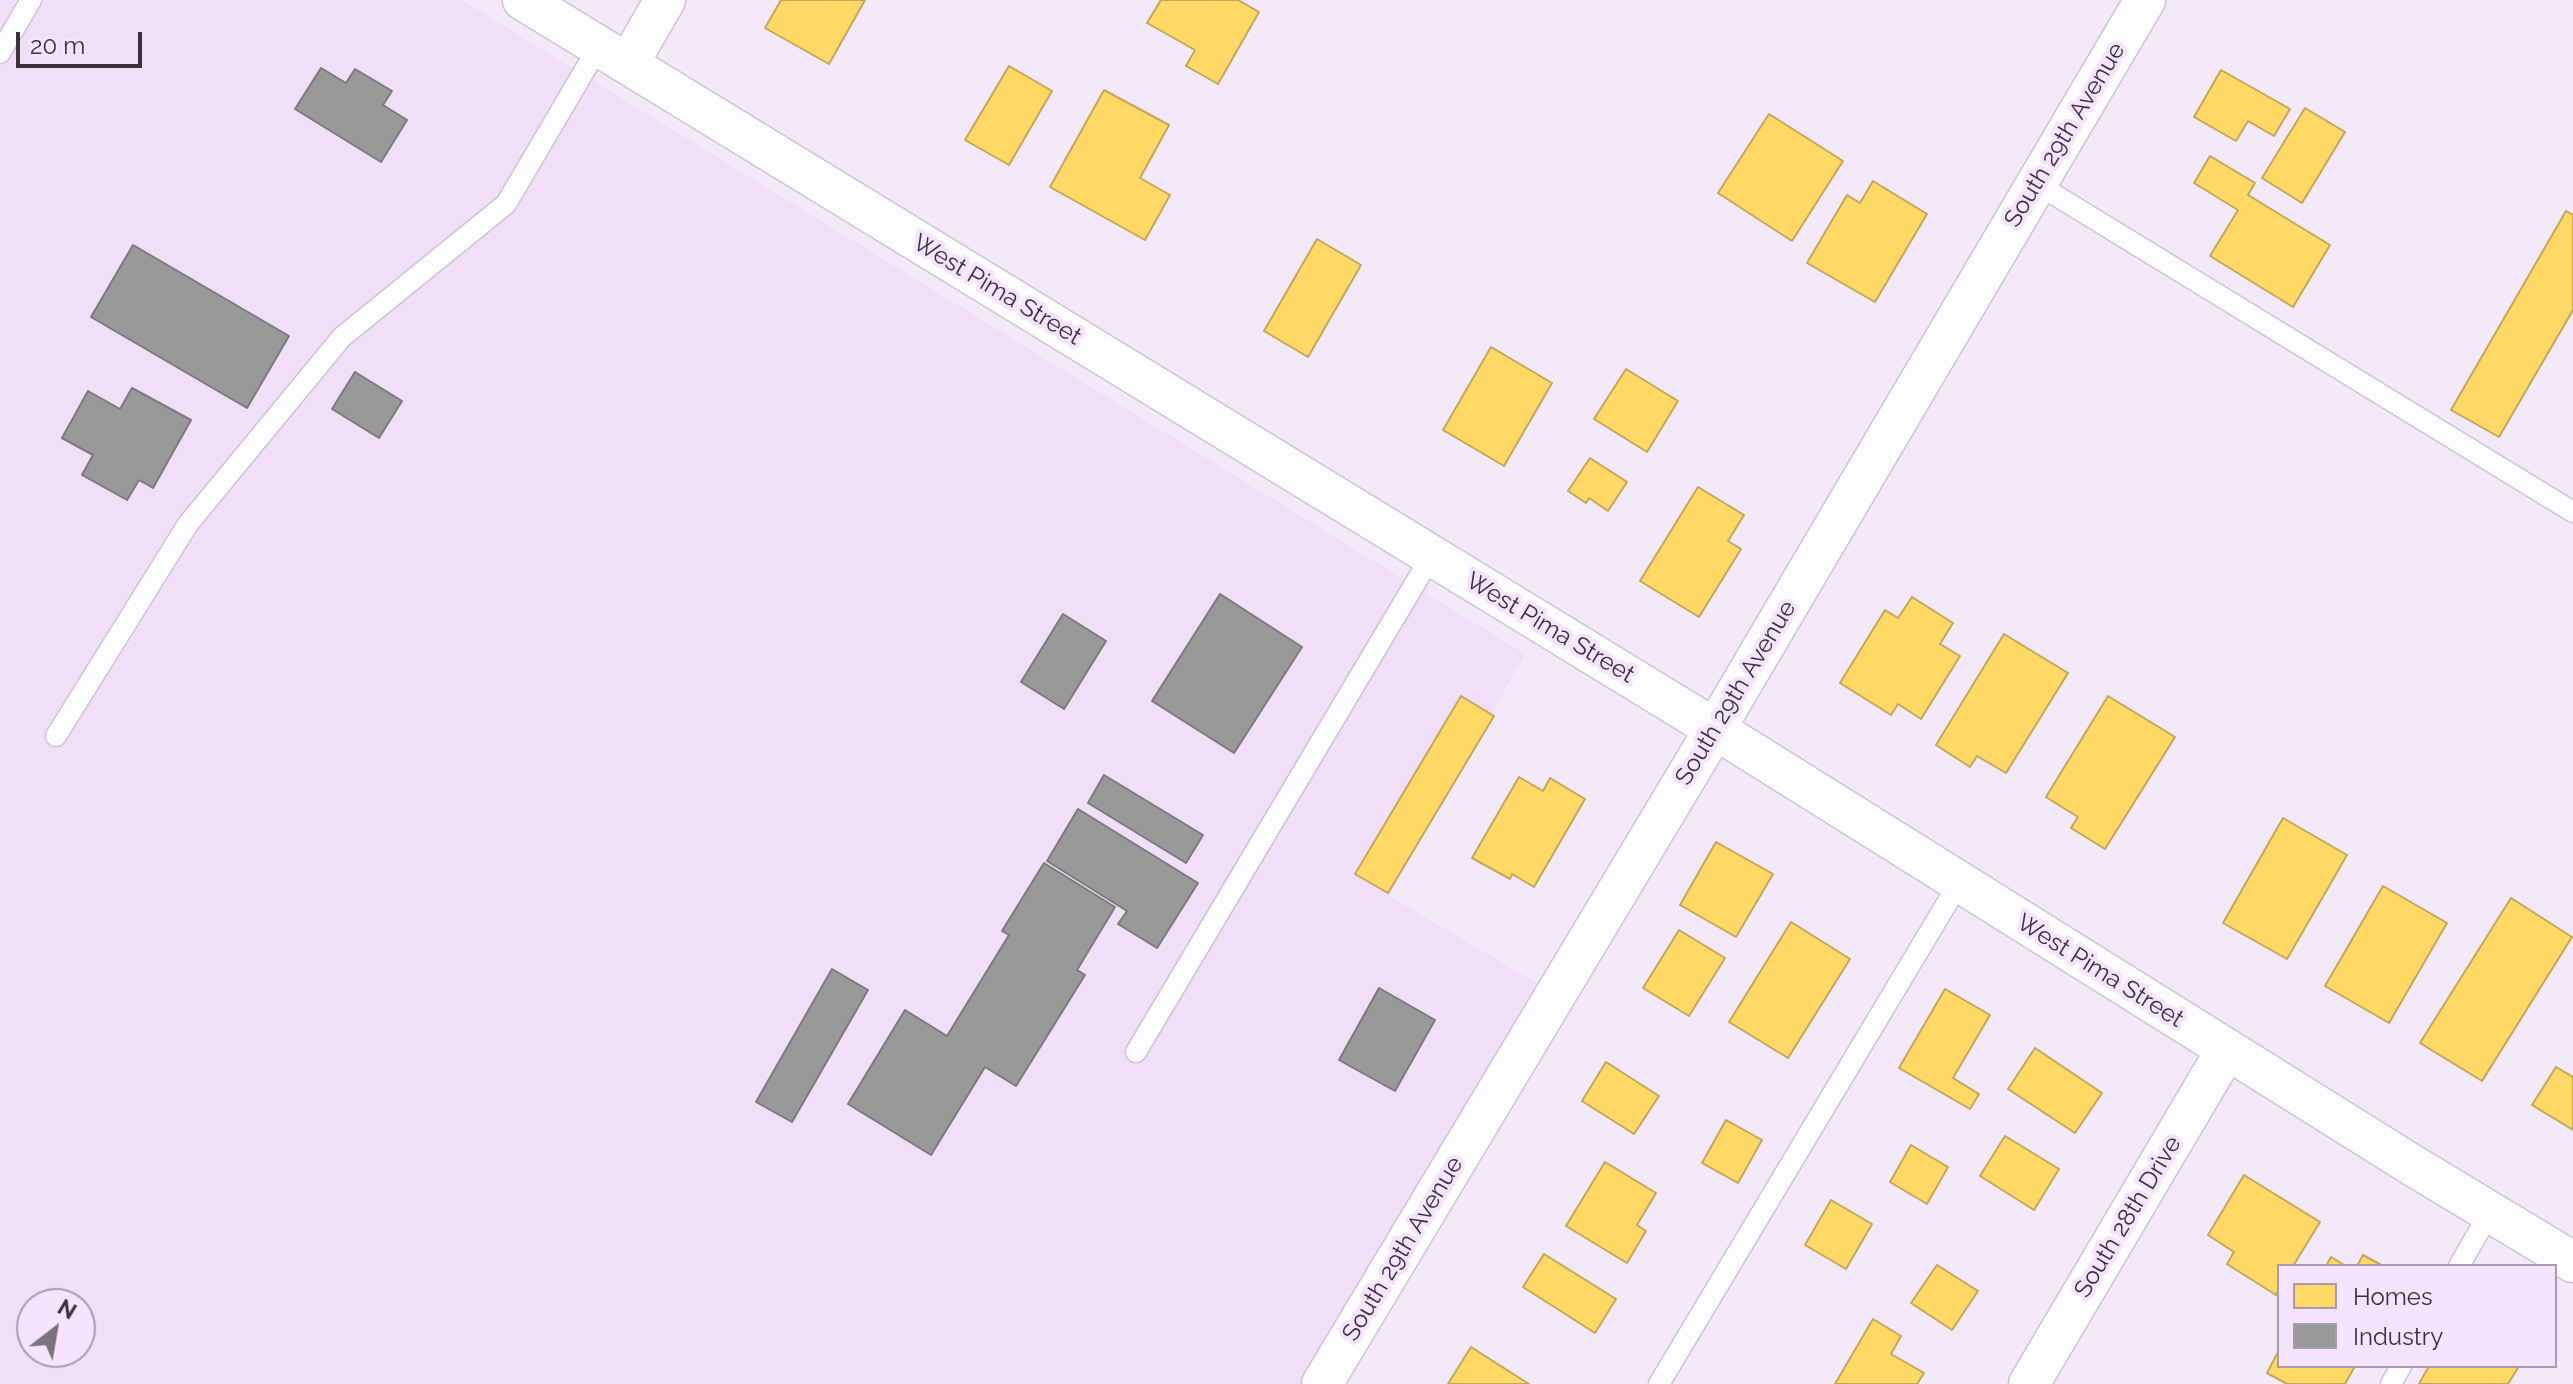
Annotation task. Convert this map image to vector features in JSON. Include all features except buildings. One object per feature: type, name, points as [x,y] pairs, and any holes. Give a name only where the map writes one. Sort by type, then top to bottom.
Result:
[{"type":"street","name":"West Pima Street","points":[[523,0],[1715,729],[2573,1262]]},
{"type":"street","points":[[613,55],[665,0]]},
{"type":"street","name":"South 29th Avenue","points":[[1322,1384],[1715,729],[2145,0]]},
{"type":"street","name":"South 28th Drive","points":[[2029,1384],[2227,1049]]},
{"type":"lane","points":[[0,53],[31,0]]},
{"type":"lane","points":[[56,736],[188,524],[342,337],[506,204],[613,55]]},
{"type":"lane","points":[[2037,184],[2573,512]]},
{"type":"lane","points":[[1136,1052],[1432,555]]},
{"type":"lane","points":[[1659,1384],[1959,883]]},
{"type":"lane","points":[[2460,1264],[2490,1212]]},
{"type":"shaded area","points":[[0,0],[462,0],[1525,654],[1389,896],[1544,987],[1307,1384],[0,1384]]}]
